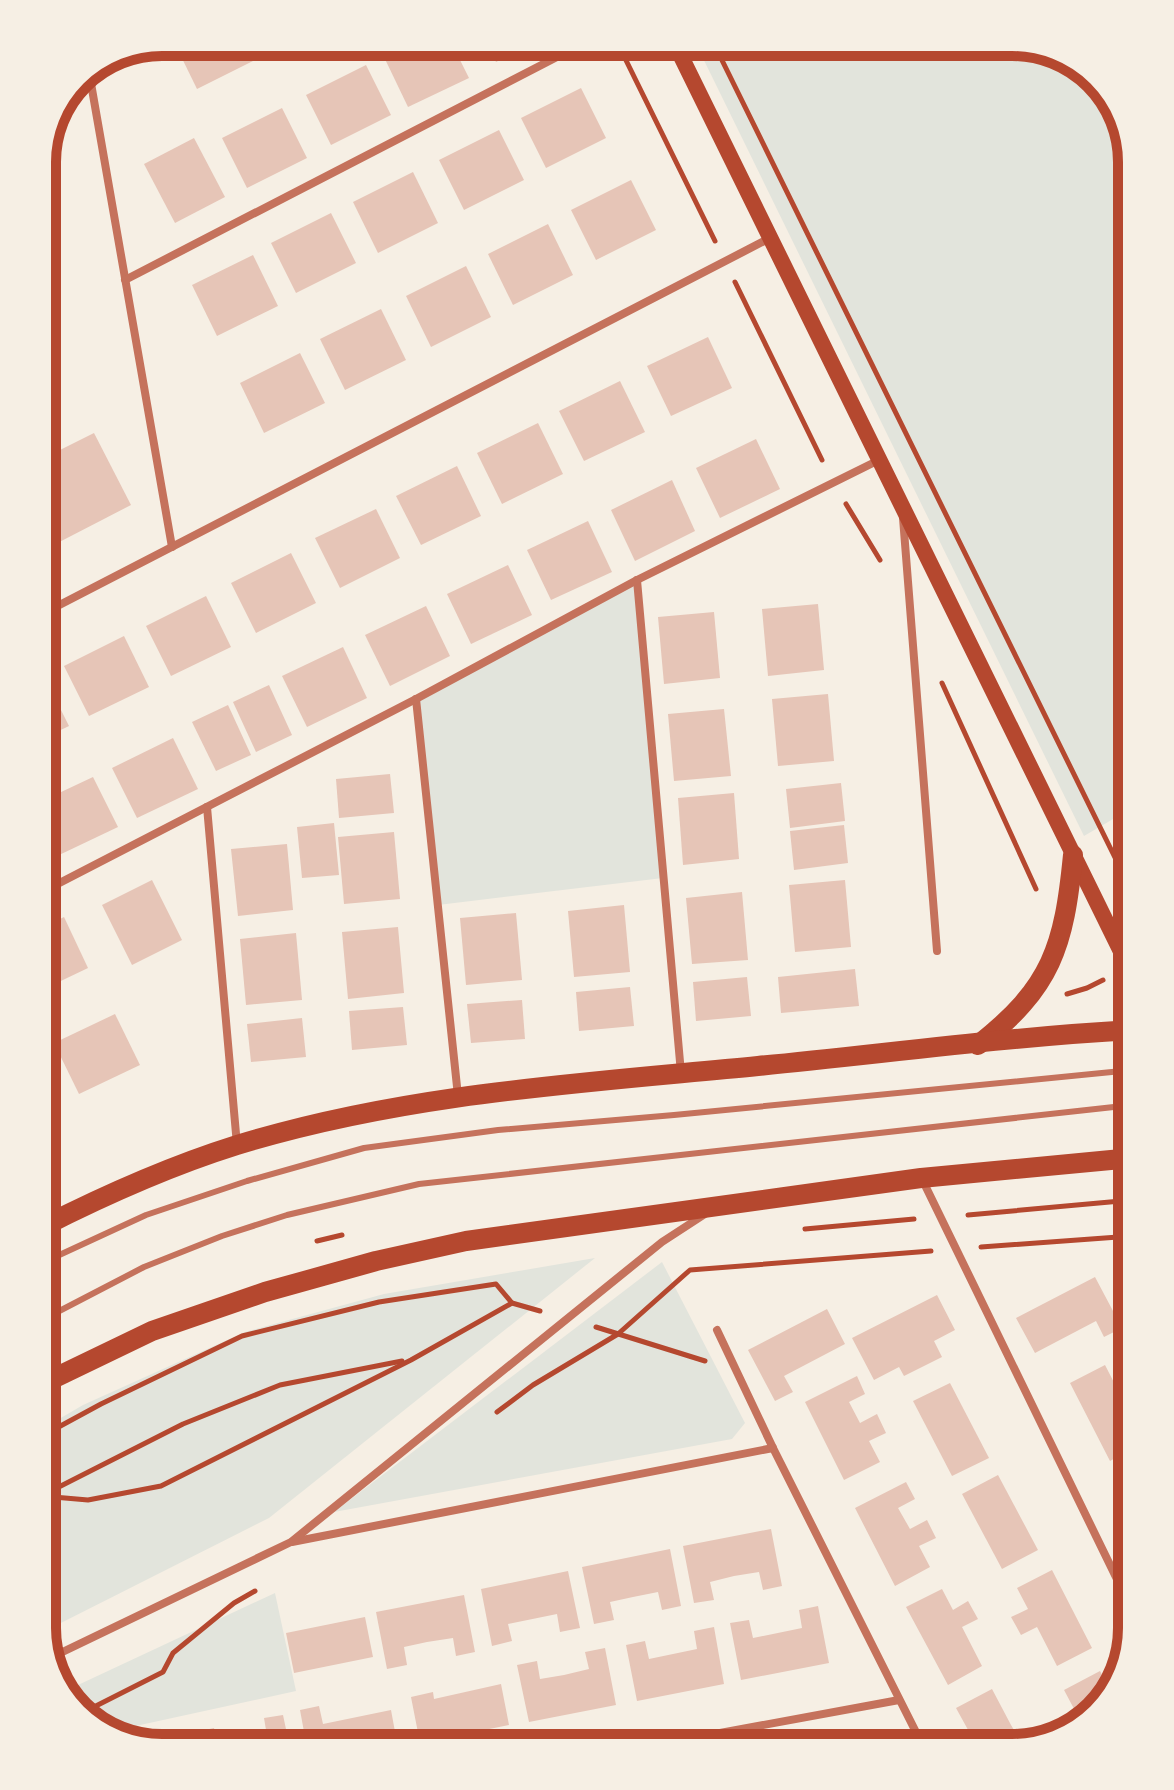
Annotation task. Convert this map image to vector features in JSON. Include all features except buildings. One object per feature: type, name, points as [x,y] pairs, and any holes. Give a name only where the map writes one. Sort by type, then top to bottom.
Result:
[{"type":"main road","points":[[681,56],[1118,947]]},
{"type":"main road","points":[[978,1045],[1023,1006],[1052,961],[1064,924],[1073,855]]},
{"type":"main road","points":[[56,1220],[139,1181],[237,1145],[351,1116],[458,1098],[1118,1031]]},
{"type":"main road","points":[[56,1377],[152,1331],[265,1292],[376,1261],[466,1241],[921,1178],[1118,1159]]},
{"type":"street","points":[[125,280],[559,56]]},
{"type":"street","points":[[91,84],[172,547]]},
{"type":"street","points":[[56,607],[771,238]]},
{"type":"street","points":[[56,885],[416,699],[637,580],[879,460]]},
{"type":"street","points":[[902,506],[937,951]]},
{"type":"street","points":[[637,580],[681,1074]]},
{"type":"street","points":[[416,699],[458,1098]]},
{"type":"street","points":[[207,807],[237,1145]]},
{"type":"street","points":[[921,1178],[1118,1582]]},
{"type":"street","points":[[60,1653],[291,1542],[662,1242],[719,1205]]},
{"type":"street","points":[[717,1330],[917,1734]]},
{"type":"street","points":[[291,1542],[773,1448]]},
{"type":"street","points":[[715,1734],[899,1700]]},
{"type":"lane","points":[[56,1257],[146,1215],[247,1181],[364,1148],[498,1130],[1118,1071]]},
{"type":"lane","points":[[56,1313],[144,1267],[222,1236],[287,1215],[419,1184],[1118,1107]]},
{"type":"path","points":[[624,56],[834,483],[909,609]]},
{"type":"path","points":[[720,56],[1118,864]]},
{"type":"path","points":[[942,682],[1041,900]]},
{"type":"path","points":[[1023,1006],[1118,976]]},
{"type":"path","points":[[802,1229],[1118,1201]]},
{"type":"path","points":[[533,1385],[618,1334],[690,1270],[1118,1237]]},
{"type":"path","points":[[56,1428],[242,1336],[379,1302],[496,1284],[512,1303],[411,1360],[161,1486],[88,1500],[56,1497]]},
{"type":"path","points":[[568,1317],[736,1371]]},
{"type":"path","points":[[56,1488],[183,1424],[280,1385],[411,1360]]},
{"type":"shaded area","points":[[702,56],[1019,56],[1065,70],[1087,87],[1104,109],[1114,135],[1118,162],[1118,816],[1084,836]]},
{"type":"shaded area","points":[[637,580],[663,878],[438,905],[416,699]]},
{"type":"shaded area","points":[[595,1258],[269,1518],[56,1625],[56,1421],[83,1405],[245,1332],[384,1294]]},
{"type":"shaded area","points":[[662,1262],[745,1423],[732,1439],[334,1512]]},
{"type":"shaded area","points":[[275,1593],[296,1691],[127,1728],[92,1708],[74,1687]]}]
